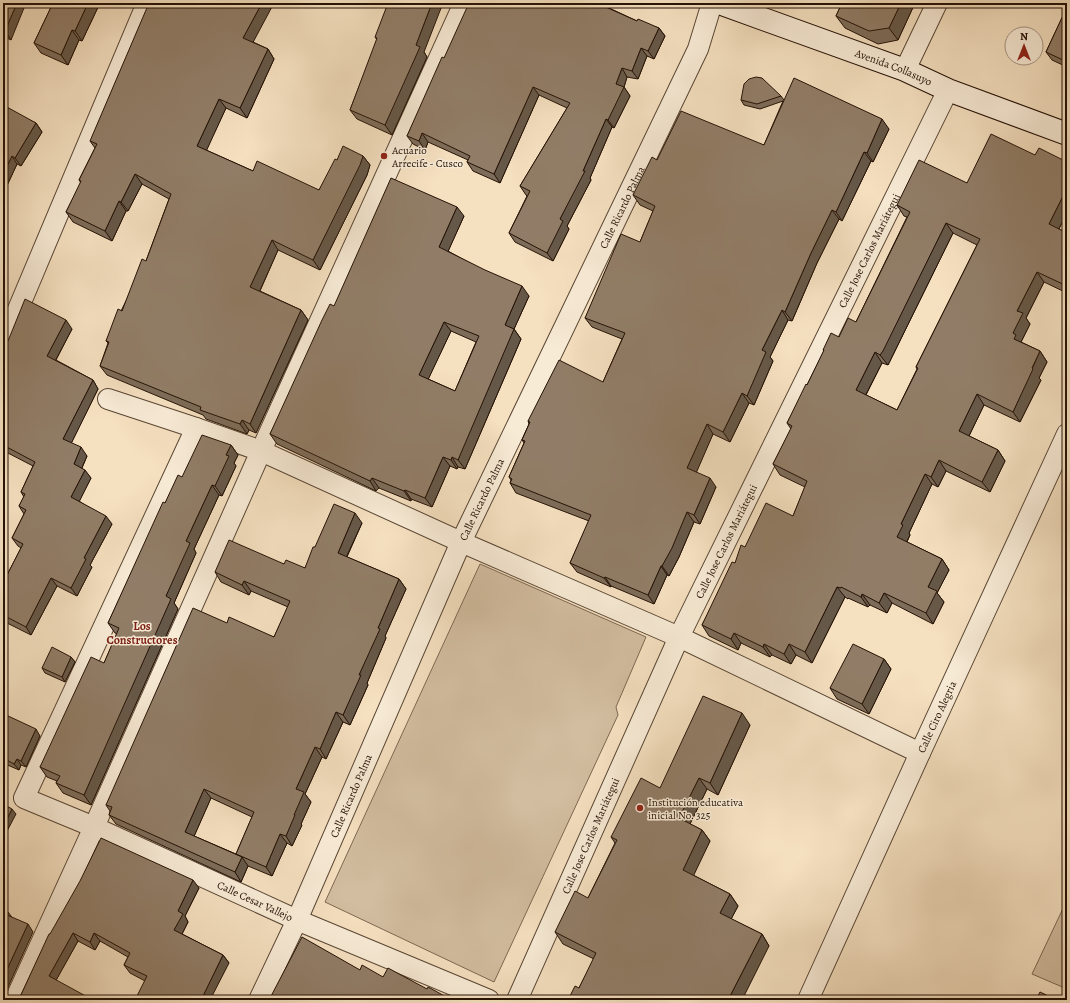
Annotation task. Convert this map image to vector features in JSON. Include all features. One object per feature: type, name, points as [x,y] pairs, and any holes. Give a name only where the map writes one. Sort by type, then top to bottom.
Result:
[{"type":"street","points":[[3,345],[147,3]]},
{"type":"street","points":[[15,1000],[94,828],[261,451],[464,3]]},
{"type":"street","name":"Calle Ricardo Palma","points":[[259,1000],[297,920],[461,542],[698,49],[712,3]]},
{"type":"street","name":"Avenida Collasuyo","points":[[719,3],[905,70],[948,90],[1067,134]]},
{"type":"street","points":[[905,70],[937,3]]},
{"type":"street","name":"Calle Jose Carlos Mariátegui","points":[[517,1000],[679,637],[948,90]]},
{"type":"street","points":[[108,399],[261,451],[461,542],[679,637],[920,753]]},
{"type":"street","name":"Calle Cesar Vallejo","points":[[196,428],[24,798],[297,920],[489,1000]]},
{"type":"street","name":"Calle Ciro Alegria","points":[[808,1000],[1067,434]]},
{"type":"shaded area","points":[[480,564],[646,637],[616,707],[618,715],[494,982],[325,902]]},
{"type":"shaded area","points":[[1067,900],[1067,989],[1032,974]]},
{"type":"building","points":[[3,3],[17,3],[5,31],[3,30]]},
{"type":"building","points":[[53,3],[88,3],[75,31],[72,30],[61,55],[34,43]]},
{"type":"building","points":[[149,3],[262,3],[243,38],[268,49],[240,108],[219,99],[197,146],[253,171],[257,161],[319,190],[335,159],[337,160],[343,146],[363,156],[313,260],[272,240],[250,287],[301,310],[250,424],[242,420],[240,424],[200,410],[201,407],[100,366],[109,342],[106,341],[118,309],[122,311],[142,259],[146,261],[171,194],[135,174],[121,202],[119,201],[105,231],[66,212],[81,181],[79,180],[97,144],[90,141]]},
{"type":"building","points":[[388,3],[432,3],[416,45],[420,47],[385,125],[350,110],[377,38],[375,37]]},
{"type":"building","points":[[469,3],[599,3],[637,21],[638,19],[659,28],[648,51],[641,48],[632,71],[622,68],[616,84],[624,87],[608,120],[606,119],[583,171],[585,171],[560,219],[563,221],[547,253],[509,233],[530,191],[520,186],[570,103],[533,87],[494,174],[467,162],[470,156],[422,133],[419,141],[407,136],[442,57],[444,58]]},
{"type":"building","points":[[842,3],[901,3],[889,28],[869,31],[836,16]]},
{"type":"building","points":[[1067,7],[1067,58],[1065,61],[1046,52]]},
{"type":"building","points":[[756,77],[762,78],[781,96],[757,104],[741,100],[744,84],[749,79]]},
{"type":"building","points":[[794,78],[882,119],[867,153],[864,152],[836,212],[832,210],[785,312],[782,310],[762,350],[766,352],[747,396],[742,393],[723,432],[707,424],[687,468],[710,478],[694,515],[687,512],[672,548],[661,566],[648,595],[570,563],[591,515],[510,483],[512,479],[509,477],[525,441],[522,440],[530,422],[528,421],[559,360],[603,382],[625,333],[585,318],[621,234],[640,242],[655,206],[633,195],[652,157],[657,160],[681,111],[764,145]]},
{"type":"building","points":[[5,106],[36,123],[15,158],[12,156],[3,174],[3,109]]},
{"type":"building","points":[[991,134],[1035,155],[1039,148],[1067,162],[1067,188],[1049,224],[1067,233],[1067,286],[1037,272],[1017,311],[1023,313],[1013,333],[1016,335],[1014,339],[1040,351],[1013,412],[977,394],[959,431],[998,450],[982,482],[939,460],[931,477],[925,474],[901,524],[903,525],[897,537],[942,559],[928,587],[937,591],[926,613],[884,593],[879,603],[862,594],[861,597],[841,587],[837,587],[805,652],[789,644],[784,654],[764,644],[763,647],[734,633],[731,639],[702,625],[732,562],[735,563],[741,545],[745,547],[766,503],[793,516],[807,481],[773,464],[792,426],[787,423],[806,384],[807,385],[831,333],[839,337],[848,318],[856,322],[910,212],[897,205],[919,160],[967,183]],"holes":[[[946,223],[980,239],[916,367],[918,368],[897,410],[856,390],[875,352],[880,355],[883,351]]]},
{"type":"building","points":[[391,178],[457,207],[439,247],[485,270],[522,286],[505,325],[514,329],[458,460],[452,457],[451,460],[443,457],[425,498],[372,478],[370,481],[270,434],[330,304],[334,306]],"holes":[[[444,322],[479,336],[455,391],[419,375]]]},
{"type":"building","points":[[25,299],[66,320],[47,356],[93,380],[63,439],[81,447],[74,464],[85,470],[71,497],[106,516],[84,558],[86,559],[71,588],[51,578],[26,627],[3,615],[3,578],[5,579],[23,544],[12,538],[26,510],[19,506],[25,494],[21,492],[35,462],[3,445],[3,354],[8,346],[5,345]]},
{"type":"building","points":[[202,435],[231,445],[226,455],[229,456],[215,486],[212,485],[186,541],[190,543],[166,596],[171,599],[84,795],[56,783],[60,776],[40,767],[91,657],[104,663],[119,628],[108,623],[163,502],[165,503],[178,475],[182,477]]},
{"type":"building","points":[[334,504],[355,513],[338,553],[399,579],[378,628],[380,629],[343,715],[336,712],[320,749],[315,747],[296,789],[304,792],[295,815],[286,836],[280,834],[266,867],[236,854],[254,812],[204,789],[185,832],[242,857],[235,872],[109,815],[112,807],[106,805],[193,608],[227,623],[229,617],[274,637],[290,601],[244,581],[242,585],[215,572],[229,540],[284,564],[286,560],[305,568],[313,547],[315,547]]},
{"type":"building","points":[[853,644],[884,659],[862,704],[830,688]]},
{"type":"building","points":[[52,647],[71,657],[62,677],[42,668]]},
{"type":"building","points":[[703,696],[742,713],[710,783],[699,778],[679,818],[702,830],[683,870],[730,894],[720,913],[762,934],[728,1000],[568,1000],[575,986],[579,988],[596,953],[555,932],[575,891],[588,898],[617,840],[611,837],[641,778],[660,788]]},
{"type":"building","points":[[6,715],[36,729],[21,761],[17,759],[14,764],[3,758],[3,718],[5,718]]},
{"type":"building","points":[[3,804],[12,809],[3,827]]},
{"type":"building","points":[[101,838],[193,880],[178,911],[183,914],[174,930],[223,955],[201,1000],[135,1000],[147,976],[124,965],[130,953],[94,933],[90,942],[73,933],[49,976],[93,1000],[17,1000],[20,997],[49,934],[80,881]]},
{"type":"building","points":[[3,909],[8,912],[7,915],[28,924],[3,978]]},
{"type":"building","points":[[302,937],[360,970],[362,965],[383,977],[388,968],[427,989],[428,987],[452,1000],[269,1000]]},
{"type":"building","points":[[1040,992],[1057,1000],[1036,1000]]},
{"type":"place","name":"Acuario Arrecife - Cusco","points":[[384,156]]},
{"type":"place","name":"Institución educativa inicial No. 325","points":[[640,808]]},
{"type":"district","name":"Los Constructores","points":[[142,633]]}]
